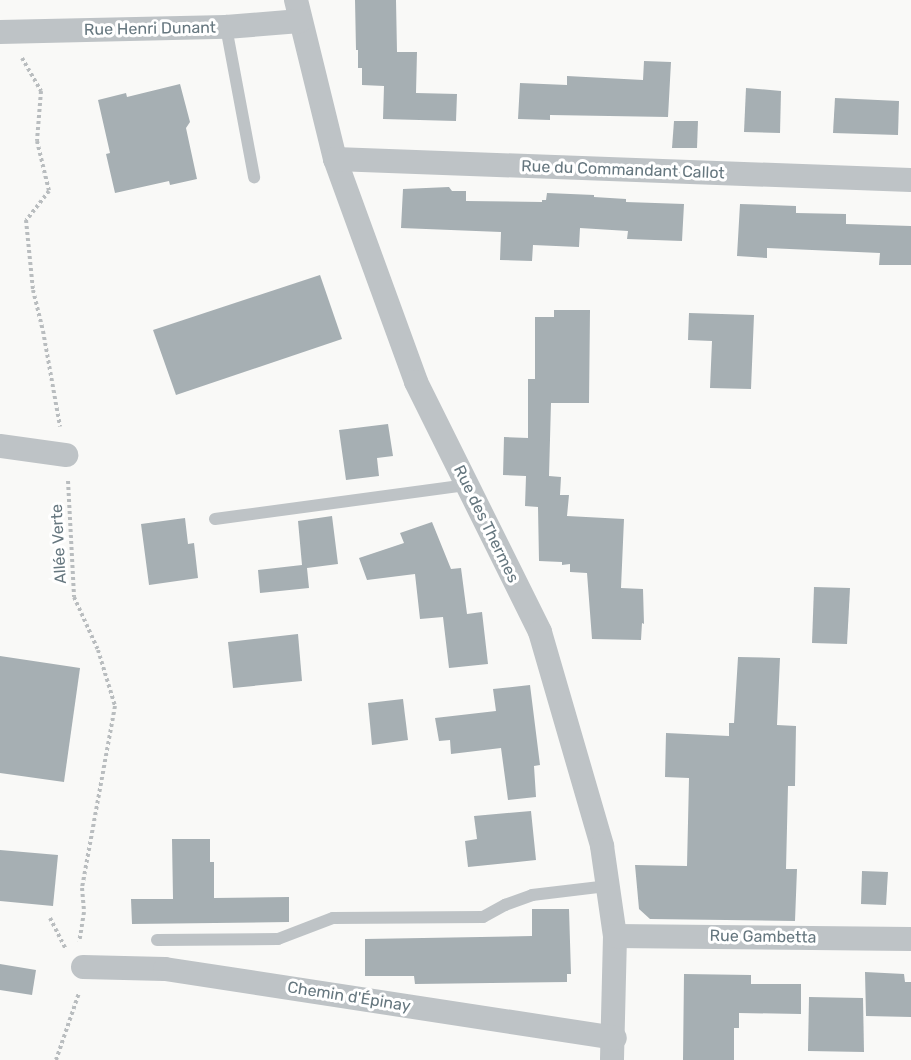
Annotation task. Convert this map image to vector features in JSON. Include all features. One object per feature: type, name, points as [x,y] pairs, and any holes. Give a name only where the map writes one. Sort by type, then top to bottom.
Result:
[{"type":"street","name":"Rue Henri Dunant","points":[[4,32],[226,27],[298,10]]},
{"type":"street","name":"Rue des Thermes","points":[[298,10],[335,159],[416,382],[540,632],[602,846],[615,936],[613,1049]]},
{"type":"street","name":"Rue du Commandant Callot","points":[[335,159],[911,180]]},
{"type":"street","points":[[0,446],[66,455]]},
{"type":"street","name":"Rue Gambetta","points":[[615,936],[911,939]]},
{"type":"street","name":"Chemin d'Épinay","points":[[80,960],[165,969],[613,1049]]},
{"type":"lane","points":[[226,27],[254,177]]},
{"type":"lane","points":[[215,519],[466,485]]},
{"type":"lane","points":[[157,940],[278,939],[333,918],[483,917],[505,905],[532,895],[608,886]]},
{"type":"path","name":"Allée Verte","points":[[4,32],[41,90],[37,141],[49,191],[26,220],[33,290],[66,455],[74,597],[98,650],[115,706],[82,888],[84,912],[78,997],[56,1060]]},
{"type":"path","points":[[50,918],[65,948],[80,960]]},
{"type":"building","points":[[355,0],[396,0],[397,52],[417,52],[416,93],[457,94],[456,121],[383,119],[384,86],[362,85],[362,68],[358,68]]},
{"type":"building","points":[[644,61],[671,62],[668,117],[550,115],[550,120],[518,119],[520,83],[567,85],[567,76],[643,80]]},
{"type":"building","points":[[180,84],[190,122],[186,128],[197,179],[170,185],[169,181],[115,193],[106,154],[110,153],[98,100],[126,93],[127,97]]},
{"type":"building","points":[[746,88],[781,91],[780,133],[744,132]]},
{"type":"building","points":[[835,98],[899,101],[898,135],[833,133]]},
{"type":"building","points":[[674,121],[698,121],[697,148],[672,148]]},
{"type":"building","points":[[449,187],[452,191],[466,191],[466,201],[542,202],[546,200],[547,193],[594,195],[594,197],[626,199],[626,202],[684,204],[682,241],[627,239],[628,231],[580,228],[579,247],[533,245],[532,261],[500,260],[501,232],[401,228],[403,189]]},
{"type":"building","points":[[740,204],[796,206],[796,213],[846,214],[846,224],[911,226],[911,265],[879,265],[880,253],[767,248],[767,258],[737,256]]},
{"type":"building","points":[[320,275],[342,339],[176,395],[153,330]]},
{"type":"building","points":[[554,310],[590,310],[589,403],[551,403],[549,476],[561,477],[560,495],[569,495],[567,516],[624,519],[621,588],[643,589],[644,624],[642,623],[641,640],[592,639],[587,573],[570,572],[570,564],[562,565],[562,562],[539,561],[538,507],[525,506],[526,476],[503,475],[504,437],[528,438],[528,379],[535,379],[535,317],[554,317]]},
{"type":"building","points":[[689,313],[754,315],[751,389],[710,388],[712,341],[688,340]]},
{"type":"building","points":[[388,424],[393,456],[377,458],[379,476],[346,480],[339,430]]},
{"type":"building","points":[[332,516],[338,564],[307,568],[309,588],[260,593],[258,570],[302,565],[298,521]]},
{"type":"building","points":[[185,518],[188,544],[194,543],[198,578],[149,585],[141,524]]},
{"type":"building","points":[[432,522],[451,569],[461,568],[467,614],[482,612],[488,664],[449,668],[443,617],[420,619],[415,574],[367,580],[359,558],[404,543],[400,533]]},
{"type":"building","points":[[814,587],[850,588],[847,644],[812,643]]},
{"type":"building","points":[[298,634],[302,681],[233,688],[228,642]]},
{"type":"building","points":[[0,656],[80,668],[64,782],[0,773]]},
{"type":"building","points":[[738,657],[780,658],[777,725],[796,726],[795,786],[788,786],[786,869],[797,869],[795,921],[650,919],[639,909],[635,865],[687,866],[689,778],[665,777],[666,733],[729,736],[729,723],[734,723]]},
{"type":"building","points":[[530,685],[540,765],[534,766],[536,797],[508,800],[501,748],[451,754],[450,740],[439,741],[435,718],[496,711],[493,689]]},
{"type":"building","points":[[403,699],[408,740],[372,745],[368,703]]},
{"type":"building","points":[[531,811],[536,860],[468,867],[465,841],[477,839],[474,816]]},
{"type":"building","points":[[172,839],[210,839],[210,862],[214,862],[214,898],[289,897],[289,922],[132,924],[131,899],[173,899]]},
{"type":"building","points":[[0,850],[58,855],[53,906],[0,901]]},
{"type":"building","points":[[862,871],[888,872],[886,905],[861,904]]},
{"type":"building","points":[[532,909],[569,909],[571,974],[567,974],[567,982],[415,984],[414,976],[365,976],[365,939],[532,936]]},
{"type":"building","points":[[0,964],[36,970],[32,995],[0,990]]},
{"type":"building","points":[[865,972],[904,974],[905,982],[911,982],[911,1017],[866,1016]]},
{"type":"building","points":[[684,974],[751,975],[751,984],[801,984],[801,1014],[739,1013],[739,1028],[734,1028],[734,1060],[683,1060]]},
{"type":"building","points":[[809,997],[863,998],[864,1052],[808,1051]]}]
